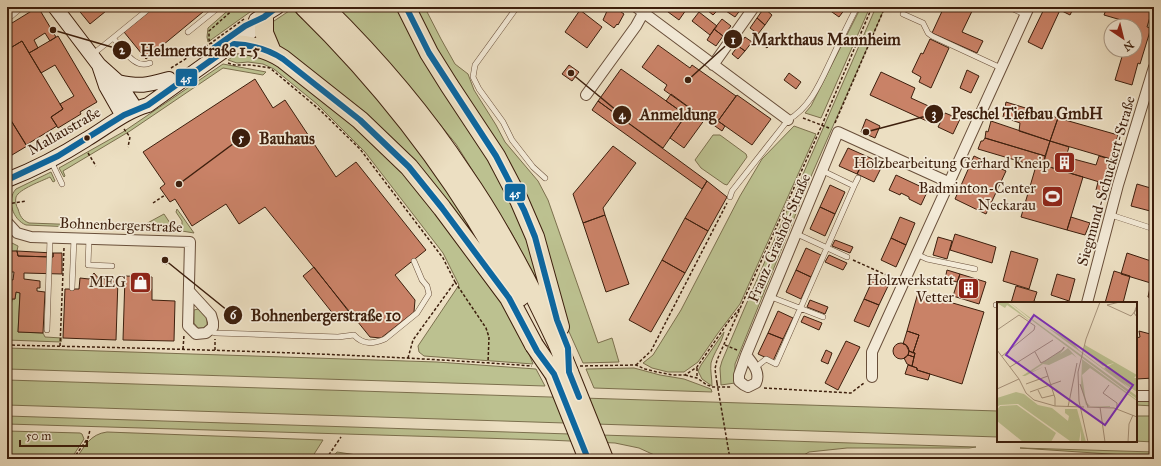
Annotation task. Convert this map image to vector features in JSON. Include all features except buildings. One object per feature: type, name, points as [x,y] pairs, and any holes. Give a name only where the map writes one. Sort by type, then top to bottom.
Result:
[{"type":"highway","points":[[304,7],[379,86],[446,173],[476,220],[519,296],[567,371],[604,459]]},
{"type":"highway","points":[[324,7],[362,46],[404,94],[464,175],[490,214],[525,277],[550,345]]},
{"type":"highway","points":[[406,7],[429,53],[448,85],[496,156],[519,200],[535,238],[557,320],[550,345]]},
{"type":"highway","points":[[263,13],[264,33],[272,52]]},
{"type":"highway","points":[[234,44],[250,45],[272,52],[360,120],[408,166],[442,208],[509,298],[550,345],[567,371],[588,459]]},
{"type":"street","points":[[55,7],[95,60],[118,82],[135,108]]},
{"type":"street","points":[[713,65],[754,7]]},
{"type":"street","points":[[586,95],[636,26],[642,9],[713,65],[788,120]]},
{"type":"street","points":[[872,377],[872,352],[902,282],[1027,11]]},
{"type":"street","name":"Mallaustraße","points":[[135,108],[148,105],[234,44],[250,32],[263,13]]},
{"type":"street","name":"Mallaustraße","points":[[7,180],[51,160],[120,118],[135,108],[144,97],[169,74],[246,26],[263,13]]},
{"type":"street","points":[[95,60],[120,118]]},
{"type":"street","name":"Siegmund-Schuckert-Straße","points":[[1087,302],[1111,215],[1151,87],[1154,67]]},
{"type":"street","points":[[118,82],[145,86],[169,74]]},
{"type":"street","points":[[837,127],[948,182]]},
{"type":"street","name":"Franz-Grashof-Straße","points":[[748,386],[739,381],[739,375],[823,171],[837,127]]},
{"type":"street","name":"Bohnenbergerstraße","points":[[10,228],[19,234],[50,238],[190,242],[188,326]]},
{"type":"street","points":[[188,326],[194,333],[202,334],[212,332],[213,324],[212,317],[189,291]]},
{"type":"street","points":[[746,355],[758,373],[756,383],[748,386]]},
{"type":"street","points":[[1137,396],[1154,396]]},
{"type":"lane","points":[[9,18],[22,7]]},
{"type":"lane","points":[[95,60],[114,38],[151,7]]},
{"type":"lane","points":[[188,32],[219,7]]},
{"type":"lane","points":[[517,7],[475,66],[473,77],[503,122],[512,140],[533,167],[545,178]]},
{"type":"lane","points":[[730,197],[732,192],[788,120],[806,105],[817,89],[857,7]]},
{"type":"lane","points":[[1009,7],[1027,11]]},
{"type":"lane","points":[[903,14],[924,23],[928,33],[932,36],[1001,68]]},
{"type":"lane","points":[[114,38],[136,63],[141,64],[150,62]]},
{"type":"lane","points":[[51,160],[62,184]]},
{"type":"lane","points":[[823,171],[854,186]]},
{"type":"lane","points":[[755,368],[766,359],[776,364],[858,178]]},
{"type":"lane","points":[[1111,215],[1154,229]]},
{"type":"lane","points":[[797,234],[847,257]]},
{"type":"lane","points":[[47,330],[50,238]]},
{"type":"lane","points":[[69,238],[72,288]]},
{"type":"lane","points":[[89,238],[88,265],[112,266]]},
{"type":"lane","points":[[915,254],[927,259],[975,269]]},
{"type":"lane","points":[[212,332],[338,337],[354,335],[362,342],[379,342],[385,339],[417,313],[429,294],[427,286],[422,280],[414,261]]},
{"type":"lane","points":[[771,297],[823,317]]},
{"type":"path","points":[[211,43],[209,40],[209,31],[236,7]]},
{"type":"path","points":[[730,459],[717,383],[717,360],[822,125],[872,7]]},
{"type":"path","points":[[837,127],[885,7]]},
{"type":"path","points":[[169,74],[211,43],[263,13]]},
{"type":"path","points":[[224,61],[234,65],[251,65],[270,68],[320,110],[360,149],[443,258],[455,282],[486,328],[489,337],[488,363]]},
{"type":"path","points":[[120,118],[130,137],[128,147]]},
{"type":"path","points":[[803,118],[825,127]]},
{"type":"path","points":[[86,149],[96,166]]},
{"type":"path","points":[[153,202],[165,195]]},
{"type":"path","points":[[636,364],[651,351],[730,197]]},
{"type":"path","points":[[7,204],[26,201]]},
{"type":"path","points":[[60,346],[69,238]]},
{"type":"path","points":[[860,263],[902,282]]},
{"type":"path","points":[[408,358],[413,340],[455,282]]},
{"type":"path","points":[[685,375],[697,367],[728,321],[741,306]]},
{"type":"path","points":[[183,349],[184,331],[188,326]]},
{"type":"path","points":[[212,332],[215,350]]},
{"type":"path","points":[[724,344],[746,355]]},
{"type":"path","points":[[7,345],[215,350],[408,358],[533,366]]},
{"type":"path","points":[[567,371],[636,364],[645,369],[657,372],[697,378],[712,387],[748,386],[851,393],[872,377]]},
{"type":"path","points":[[697,367],[697,378]]},
{"type":"path","points":[[73,459],[88,438],[90,430]]},
{"type":"path","points":[[326,459],[341,437]]},
{"type":"green space","points":[[232,7],[257,7],[208,42],[208,28]]},
{"type":"green space","points":[[337,7],[400,7],[517,204],[543,291],[511,232],[456,144],[397,72]]},
{"type":"green space","points":[[861,7],[870,7],[821,118],[805,113],[811,106]]},
{"type":"green space","points":[[876,7],[885,7],[812,174],[735,364],[735,383],[721,385],[720,368],[722,361]]},
{"type":"green space","points":[[425,8],[455,64],[468,74],[474,90],[505,142],[538,181],[548,200],[598,343],[612,338],[619,362],[583,363],[561,311],[457,87],[416,12]]},
{"type":"green space","points":[[292,9],[302,19],[304,18],[343,57],[400,124],[483,246],[465,232],[276,46],[271,23]]},
{"type":"green space","points":[[244,52],[282,64],[367,130],[484,272],[522,336],[533,364],[424,356],[419,352],[418,346],[459,285],[443,253],[365,152],[317,104],[274,69],[263,64],[248,62],[237,63],[228,60],[236,54]]},
{"type":"green space","points":[[223,64],[266,72],[263,75],[223,68],[130,131],[63,171],[64,177],[59,168],[123,132]]},
{"type":"green space","points":[[794,126],[816,134],[740,304],[698,362],[684,372],[668,372],[652,368],[643,363],[653,355],[681,310],[740,196],[762,159]]},
{"type":"green space","points":[[713,135],[720,135],[746,154],[747,157],[727,185],[701,168],[695,160]]},
{"type":"green space","points":[[51,172],[55,181],[53,182],[50,177],[26,188],[16,197],[16,203],[20,214],[23,219],[29,223],[139,227],[164,214],[170,223],[170,231],[26,225],[14,214],[11,204],[13,194],[16,189]]},
{"type":"green space","points":[[177,209],[194,233],[182,231],[182,221],[176,212]]},
{"type":"green space","points":[[10,242],[18,246],[17,251],[7,252],[7,244]]},
{"type":"green space","points":[[16,292],[20,293],[18,332],[43,333],[45,337],[62,338],[61,342],[7,340],[7,306],[10,307],[12,299],[15,299]]},
{"type":"green space","points":[[198,309],[207,318],[207,325],[203,328],[198,328],[194,323],[194,310]]},
{"type":"green space","points":[[724,332],[722,340],[711,363],[712,386],[702,379],[698,371]]},
{"type":"green space","points":[[7,348],[437,362],[536,369],[545,386],[7,369]]},
{"type":"green space","points":[[634,368],[660,375],[684,379],[711,389],[712,392],[594,388],[586,369]]},
{"type":"green space","points":[[7,380],[997,411],[997,437],[7,405]]},
{"type":"green space","points":[[1137,401],[1154,401],[1154,406],[1137,405]]},
{"type":"green space","points":[[7,416],[976,447],[847,448],[809,452],[797,459],[663,459],[639,448],[615,443],[7,424]]},
{"type":"green space","points":[[1137,416],[1154,416],[1154,442],[1137,441]]},
{"type":"green space","points":[[7,431],[80,433],[84,439],[71,459],[7,459]]},
{"type":"green space","points":[[101,433],[323,440],[311,459],[76,459],[92,438]]},
{"type":"green space","points":[[1020,448],[1154,452],[1154,457]]},
{"type":"green space","points":[[337,452],[383,459],[331,459]]},
{"type":"transit line","name":"45","points":[[214,48],[245,26],[264,17],[277,7]]},
{"type":"transit line","name":"45","points":[[406,7],[429,53],[496,156],[524,210],[535,237],[557,320],[568,348],[569,372],[579,397]]},
{"type":"transit line","name":"45","points":[[7,180],[58,156],[124,115],[148,105],[234,44],[247,45],[266,50],[283,59],[360,120],[409,167],[442,208],[509,298],[537,351],[554,374],[588,459]]},
{"type":"place","name":"Helmertstraße 1-5","points":[[53,30]]},
{"type":"place","name":"Anmeldung","points":[[571,73]]},
{"type":"place","name":"Markthaus Mannheim","points":[[688,80]]},
{"type":"place","name":"Peschel Tiefbau GmbH","points":[[866,132]]},
{"type":"place","name":"Holzbearbeitung Gerhard Kneip","points":[[1065,163]]},
{"type":"place","name":"Bauhaus","points":[[179,184]]},
{"type":"place","name":"Badminton-Center Neckarau","points":[[1052,197]]},
{"type":"place","name":"Bohnenbergerstraße 10","points":[[165,260]]},
{"type":"place","name":"MEG","points":[[141,282]]},
{"type":"place","name":"Holzwerkstatt Vetter","points":[[969,289]]}]
